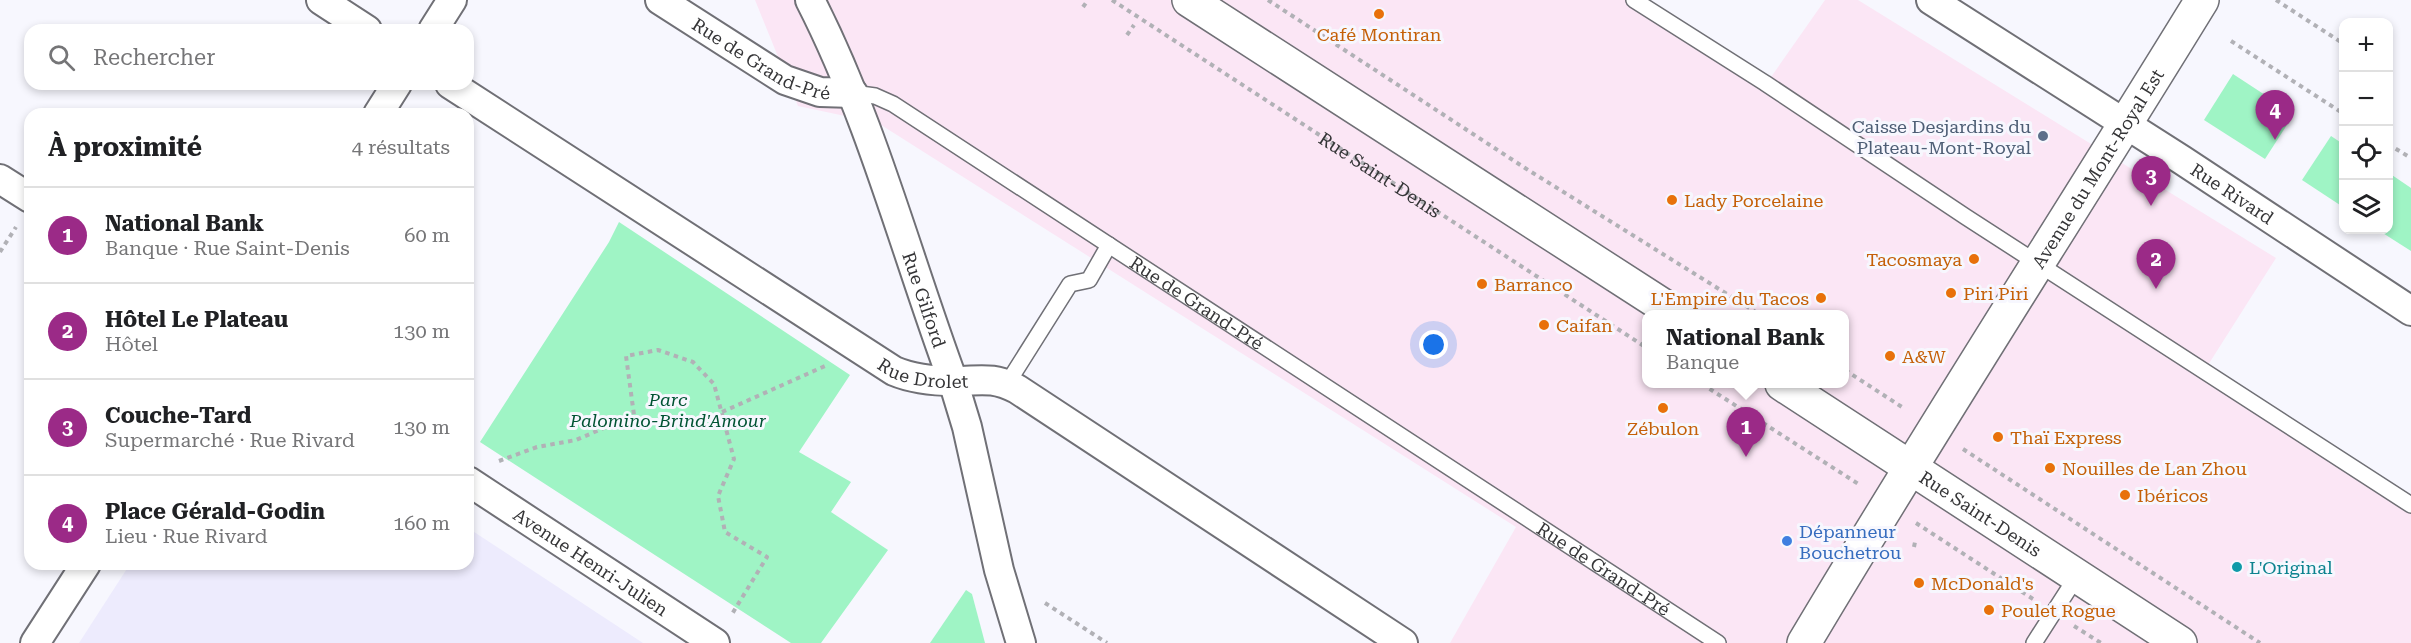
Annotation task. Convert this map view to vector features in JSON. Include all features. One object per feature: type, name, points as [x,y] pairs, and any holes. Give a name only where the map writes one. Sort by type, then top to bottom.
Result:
[{"type":"main road","points":[[1189,0],[1668,310]]},
{"type":"main road","name":"Avenue du Mont-Royal Est","points":[[1804,643],[1883,511],[2202,0]]},
{"type":"main road","name":"Rue Saint-Denis","points":[[1788,388],[2180,643]]},
{"type":"street","points":[[321,0],[358,24]]},
{"type":"street","points":[[437,24],[452,0]]},
{"type":"street","name":"Rue de Grand-Pré","points":[[660,0],[784,80],[820,92],[853,93]]},
{"type":"street","name":"Rue Gilford","points":[[810,0],[831,40],[853,93],[953,381],[967,427],[999,570],[1021,643]]},
{"type":"street","name":"Rue Rivard","points":[[1931,0],[2126,123],[2411,311]]},
{"type":"street","points":[[382,108],[393,90]]},
{"type":"street","name":"Rue Drolet","points":[[459,90],[894,371],[913,378],[953,381],[987,378],[1007,384],[1402,643]]},
{"type":"street","points":[[0,179],[24,194]]},
{"type":"street","name":"Avenue Henri-Julien","points":[[474,485],[715,643]]},
{"type":"street","points":[[35,643],[82,570]]},
{"type":"lane","points":[[1634,0],[2411,505]]},
{"type":"lane","name":"Rue de Grand-Pré","points":[[853,93],[875,96],[893,104],[1718,643]]},
{"type":"lane","points":[[1007,384],[1070,284],[1089,280],[1109,245]]},
{"type":"lane","points":[[2034,643],[2077,576]]},
{"type":"path","points":[[1083,7],[1088,0]]},
{"type":"path","name":"Rue Saint-Denis","points":[[1112,0],[1642,345]]},
{"type":"path","points":[[1268,0],[1525,168],[1751,310]]},
{"type":"path","points":[[2276,0],[2339,41]]},
{"type":"path","points":[[1127,35],[1134,25]]},
{"type":"path","points":[[2230,41],[2339,111]]},
{"type":"path","points":[[2393,147],[2411,158]]},
{"type":"path","points":[[0,252],[16,226]]},
{"type":"path","points":[[499,461],[537,447],[576,440],[634,415],[626,356],[658,350],[693,362],[714,384],[734,459],[718,496],[725,532],[767,557],[732,614]]},
{"type":"path","points":[[722,412],[835,362]]},
{"type":"path","points":[[1849,373],[1892,400]]},
{"type":"path","points":[[1708,388],[1842,474]]},
{"type":"path","points":[[1980,460],[2260,643]]},
{"type":"path","points":[[1931,533],[2035,601]]},
{"type":"path","points":[[1042,601],[1107,643]]},
{"type":"path","points":[[2068,622],[2101,643]]},
{"type":"shaded area","points":[[755,0],[1648,0],[1764,87],[1825,0],[1858,0],[2276,258],[2208,365],[2411,499],[2411,643],[1450,643],[1516,527],[878,123],[798,106]]},
{"type":"shaded area","points":[[474,532],[643,643],[79,643],[126,570],[474,570]]},
{"type":"green space","points":[[2233,74],[2294,114],[2265,159],[2204,120]]},
{"type":"green space","points":[[2331,136],[2339,141],[2339,204],[2302,180]]},
{"type":"green space","points":[[2393,176],[2411,188],[2411,251],[2384,234],[2393,234]]},
{"type":"green space","name":"Parc Palomino-Brind'Amour","points":[[619,222],[850,375],[799,452],[851,482],[831,512],[888,550],[821,643],[791,643],[480,442],[609,242]]},
{"type":"green space","points":[[966,590],[972,594],[985,643],[930,643]]},
{"type":"place","name":"Café Montiran","points":[[1379,14]]},
{"type":"place","name":"Caisse Desjardins du Plateau-Mont-Royal","points":[[2043,136]]},
{"type":"place","name":"Place Gérald-Godin","points":[[2275,140]]},
{"type":"place","name":"Lady Porcelaine","points":[[1672,200]]},
{"type":"place","name":"Couche-Tard","points":[[2151,206]]},
{"type":"place","name":"Tacosmaya","points":[[1974,259]]},
{"type":"place","name":"Barranco","points":[[1482,284]]},
{"type":"place","name":"Hôtel Le Plateau","points":[[2156,289]]},
{"type":"place","name":"Piri Piri","points":[[1951,293]]},
{"type":"place","name":"L'Empire du Tacos","points":[[1821,298]]},
{"type":"place","name":"Caifan","points":[[1544,325]]},
{"type":"place","name":"A&W","points":[[1890,356]]},
{"type":"place","name":"Zébulon","points":[[1663,408]]},
{"type":"place","name":"Thaï Express","points":[[1998,437]]},
{"type":"place","name":"National Bank","points":[[1746,457]]},
{"type":"place","name":"Nouilles de Lan Zhou","points":[[2050,468]]},
{"type":"place","name":"Ibéricos","points":[[2125,495]]},
{"type":"place","name":"Dépanneur Bouchetrou","points":[[1787,541]]},
{"type":"place","name":"L'Original","points":[[2237,567]]},
{"type":"place","name":"McDonald's","points":[[1919,583]]},
{"type":"place","name":"Poulet Rogue","points":[[1989,610]]}]
